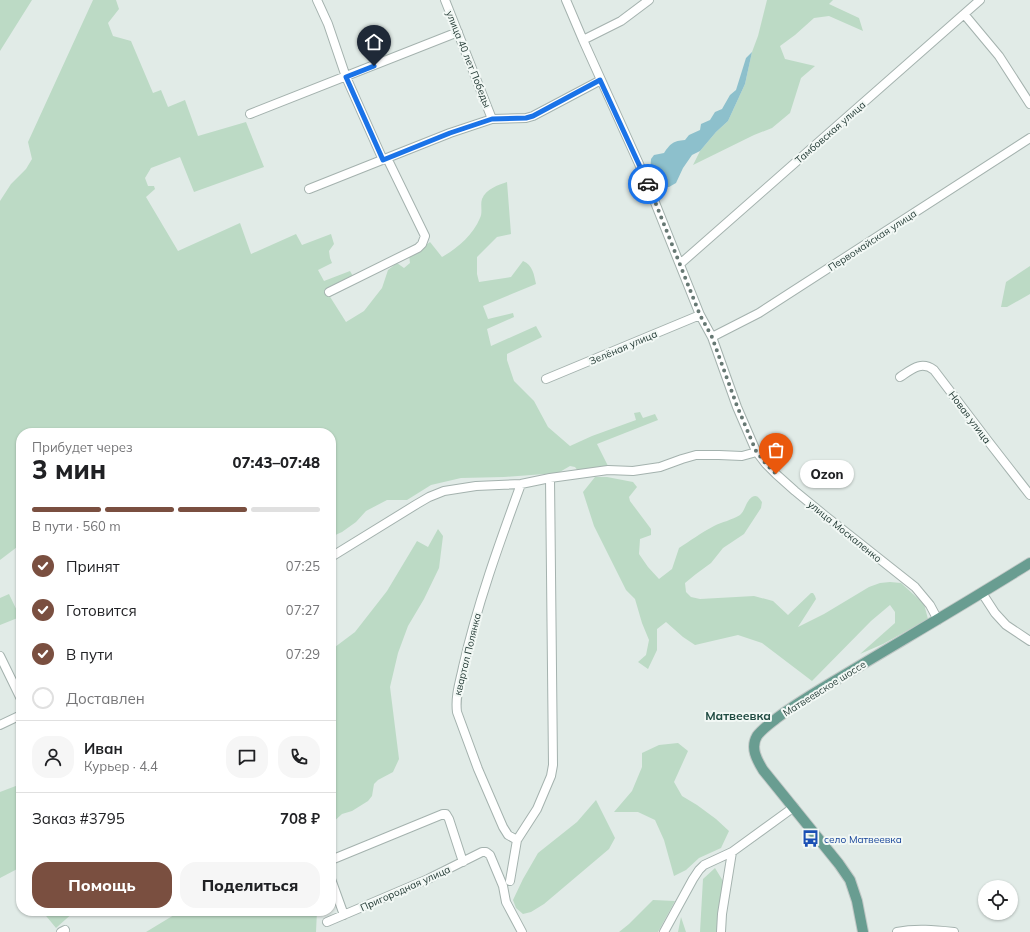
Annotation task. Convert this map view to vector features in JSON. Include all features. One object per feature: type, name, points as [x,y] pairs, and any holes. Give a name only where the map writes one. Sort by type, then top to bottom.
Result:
[{"type":"main road","name":"Матвеевское шоссе","points":[[863,932],[857,901],[850,880],[756,758],[754,748],[757,737],[769,724],[790,708],[935,622],[1030,563]]},
{"type":"street","points":[[317,0],[328,24],[346,77],[385,159],[425,236],[418,248],[329,292]]},
{"type":"street","name":"улица 40 лет Победы","points":[[445,0],[492,119]]},
{"type":"street","name":"улица Москаленко","points":[[566,0],[600,80],[644,175],[700,315],[712,337],[737,406],[756,451],[766,464],[795,491],[915,587],[930,605],[935,622]]},
{"type":"street","points":[[583,40],[621,21],[649,0]]},
{"type":"street","name":"Тамбовская улица","points":[[680,264],[980,0]]},
{"type":"street","points":[[964,14],[999,56],[1030,104]]},
{"type":"street","points":[[250,114],[458,32]]},
{"type":"street","points":[[309,189],[450,133],[492,119],[526,118],[533,116],[600,80]]},
{"type":"street","name":"Первомайская улица","points":[[712,337],[759,313],[1030,138]]},
{"type":"street","name":"Зелёная улица","points":[[546,379],[700,315]]},
{"type":"street","name":"Новая улица","points":[[900,377],[918,366],[930,366],[1030,495]]},
{"type":"street","points":[[336,554],[429,497],[444,491],[484,486],[521,484],[550,478],[608,470],[633,471],[660,467],[696,455],[719,454],[742,456],[756,451]]},
{"type":"street","points":[[510,881],[517,840],[537,809],[552,776],[550,478]]},
{"type":"street","name":"квартал Полянка","points":[[517,840],[508,835],[490,798],[457,712],[456,703],[457,692],[466,654],[479,607],[521,484]]},
{"type":"street","points":[[982,593],[995,613],[1006,625],[1030,640]]},
{"type":"street","points":[[0,656],[16,689]]},
{"type":"street","points":[[0,726],[16,718]]},
{"type":"street","points":[[664,932],[699,870],[704,865],[732,852],[794,807]]},
{"type":"street","points":[[336,858],[446,814],[463,862]]},
{"type":"street","name":"Пригородная улица","points":[[327,922],[428,879],[482,852],[486,852],[490,855],[503,886],[506,902],[522,932]]},
{"type":"street","points":[[721,932],[722,914],[732,852]]},
{"type":"street","points":[[336,893],[344,915]]},
{"type":"street","points":[[897,932],[910,930],[954,932]]},
{"type":"green space","points":[[0,0],[32,0],[0,51]]},
{"type":"green space","points":[[93,0],[116,0],[119,9],[108,23],[113,36],[131,41],[153,93],[161,90],[168,107],[185,100],[198,136],[246,122],[264,167],[194,192],[180,157],[151,168],[145,178],[148,186],[154,186],[155,189],[146,197],[178,251],[240,223],[251,254],[296,234],[302,245],[331,234],[334,244],[329,251],[332,263],[318,270],[324,281],[350,271],[354,278],[327,292],[346,322],[364,311],[382,288],[388,270],[397,263],[404,268],[410,263],[409,255],[430,242],[442,257],[454,250],[469,235],[477,224],[481,216],[481,201],[486,193],[507,182],[511,234],[497,237],[477,257],[477,274],[479,282],[511,277],[523,261],[531,268],[536,284],[483,306],[488,319],[513,313],[514,317],[487,329],[491,346],[536,326],[542,337],[507,354],[507,360],[514,381],[534,401],[548,427],[570,446],[592,436],[636,420],[634,413],[640,412],[643,418],[655,414],[658,420],[597,444],[609,468],[578,471],[575,467],[570,466],[558,473],[504,477],[461,478],[431,485],[407,500],[387,500],[366,511],[356,522],[336,535],[336,428],[16,428],[16,548],[0,560],[0,201],[11,184],[26,169],[32,159],[28,142]]},
{"type":"green space","points":[[767,0],[833,0],[829,4],[859,18],[863,31],[829,16],[814,18],[780,46],[785,59],[815,66],[801,78],[790,113],[772,128],[754,135],[693,165],[700,151],[716,132],[728,121],[745,84],[752,52],[758,36]]},
{"type":"green space","points":[[1030,266],[1030,294],[1007,307],[1001,307],[1006,282]]},
{"type":"green space","points":[[595,477],[607,477],[633,482],[637,487],[629,497],[630,501],[651,529],[651,535],[640,539],[639,554],[659,579],[672,569],[679,548],[710,528],[740,515],[752,497],[757,496],[760,499],[762,502],[761,508],[744,534],[723,548],[711,563],[685,583],[686,592],[691,597],[700,599],[754,596],[773,601],[788,615],[811,593],[813,593],[816,599],[798,627],[824,614],[869,587],[880,583],[901,583],[924,604],[928,619],[883,644],[860,654],[895,623],[895,612],[890,605],[871,621],[812,681],[762,643],[738,635],[695,645],[666,622],[657,629],[657,650],[648,669],[638,662],[646,655],[649,640],[635,599],[626,590],[594,526],[583,492]]},
{"type":"green space","points":[[438,529],[443,536],[439,568],[424,599],[408,626],[398,653],[390,687],[399,759],[393,772],[378,780],[374,784],[372,796],[368,801],[352,811],[342,814],[336,819],[336,646],[355,632],[387,591],[417,541],[428,547]]},
{"type":"green space","points":[[9,594],[16,609],[16,619],[0,625],[0,598]]},
{"type":"green space","points":[[678,743],[688,751],[674,782],[682,796],[716,819],[729,831],[721,848],[699,858],[686,870],[674,876],[664,840],[655,820],[638,812],[614,812],[632,791],[642,767],[642,753],[659,745]]},
{"type":"green space","points":[[16,786],[16,870],[0,878],[0,792]]},
{"type":"green space","points":[[596,800],[615,838],[609,849],[544,904],[531,912],[523,914],[516,908],[513,900],[538,853],[577,822]]},
{"type":"green space","points":[[715,868],[723,881],[718,932],[700,932],[703,879]]},
{"type":"green space","points":[[653,900],[675,901],[658,932],[619,932],[629,924]]},
{"type":"green space","points":[[46,916],[69,916],[56,928]]},
{"type":"green space","points":[[172,916],[317,916],[316,932],[146,932]]},
{"type":"green space","points":[[681,917],[686,932],[678,932]]},
{"type":"water","points":[[752,52],[745,84],[728,121],[716,132],[700,151],[692,155],[683,168],[676,183],[669,187],[660,187],[650,173],[651,159],[654,155],[664,153],[673,143],[685,140],[689,135],[700,130],[701,124],[710,120],[715,112],[722,109],[730,95],[736,90],[746,58]]},
{"type":"way so far","points":[[648,184],[700,315],[712,337],[737,406],[756,451],[776,474]]},
{"type":"place","name":"Ozon","points":[[776,474]]},
{"type":"place","name":"село Матвеевка","points":[[811,839]]},
{"type":"district","name":"Матвеевка","points":[[738,716]]},
{"type":"route","points":[[374,66],[346,77],[383,160],[450,133],[492,119],[526,118],[533,116],[600,80],[648,184]]}]
